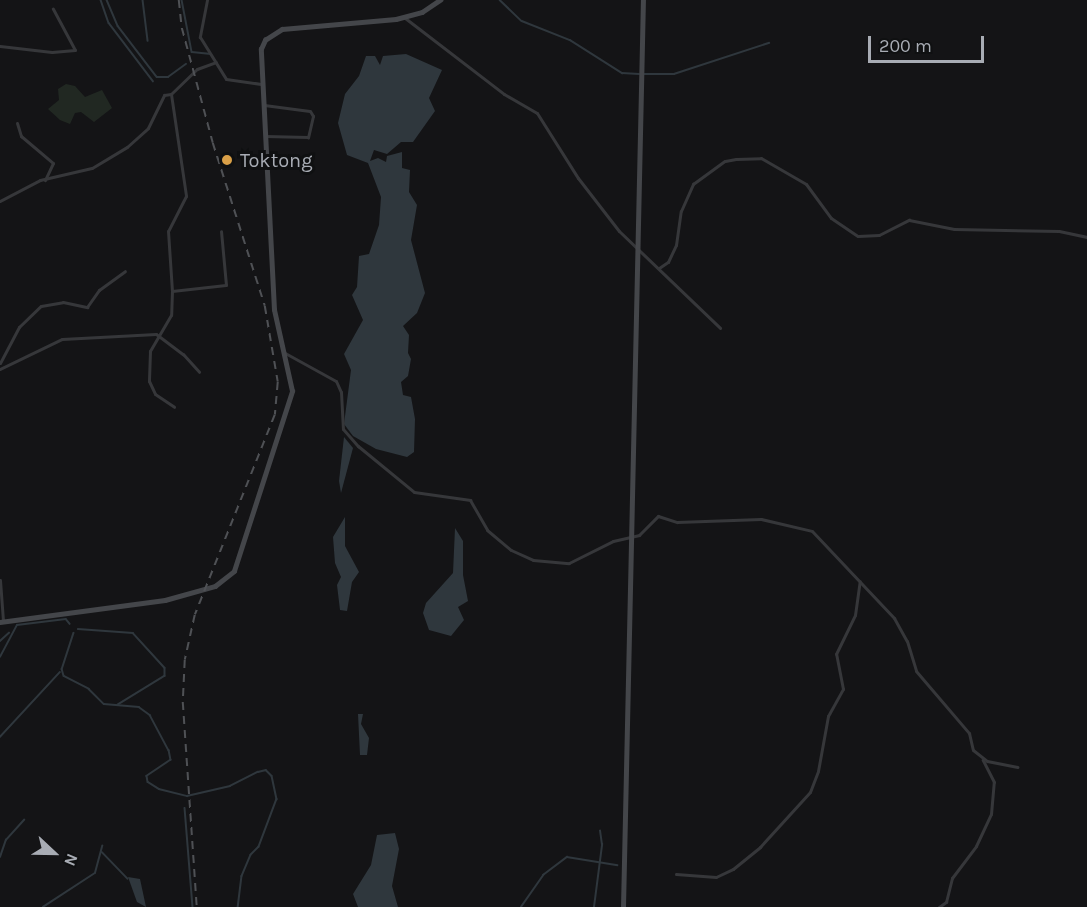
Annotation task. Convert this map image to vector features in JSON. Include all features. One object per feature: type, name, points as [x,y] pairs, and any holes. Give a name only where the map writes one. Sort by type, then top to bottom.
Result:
[{"type":"main road","points":[[2,621],[165,600],[215,586],[228,579],[237,563],[291,402],[285,353],[274,310],[261,49],[265,40],[277,31],[302,25],[405,18],[440,0]]},
{"type":"main road","points":[[623,907],[635,248],[643,0]]},
{"type":"street","points":[[207,0],[200,37],[226,78],[234,82],[263,84]]},
{"type":"street","points":[[0,46],[52,52],[75,50],[53,9]]},
{"type":"street","points":[[405,18],[504,94],[537,113],[578,178],[635,248],[720,328]]},
{"type":"street","points":[[0,201],[45,180],[92,168],[127,147],[148,128],[162,98],[171,94],[197,69],[216,62]]},
{"type":"street","points":[[171,94],[186,196],[168,231],[172,291],[171,315],[157,335],[150,351],[151,388],[174,407]]},
{"type":"street","points":[[264,105],[310,111],[313,116],[308,137],[265,136]]},
{"type":"street","points":[[17,123],[21,136],[52,163],[45,180]]},
{"type":"street","points":[[658,268],[668,262],[676,245],[681,211],[693,184],[725,161],[736,159],[761,158],[806,184],[831,218],[858,236],[879,235],[909,220],[954,229],[1059,231],[1087,237]]},
{"type":"street","points":[[172,291],[226,285],[221,231]]},
{"type":"street","points":[[0,363],[19,327],[41,306],[63,302],[87,307],[99,290],[125,271]]},
{"type":"street","points":[[0,369],[62,339],[157,335],[183,354],[199,372]]},
{"type":"street","points":[[285,353],[336,381],[341,392],[343,429],[358,447],[414,492],[470,500],[487,530],[517,553],[544,563],[562,564],[613,541],[631,538],[644,531],[658,516],[677,522],[718,519],[783,521],[817,535],[894,618],[907,641],[916,671],[969,733],[973,750],[982,758],[994,782],[991,814],[976,846],[952,878],[946,902],[939,907]]},
{"type":"street","points":[[0,580],[2,621]]},
{"type":"street","points":[[676,873],[716,877],[733,869],[760,847],[810,792],[818,771],[828,716],[843,689],[836,654],[855,615],[860,581]]},
{"type":"street","points":[[982,758],[1017,767]]},
{"type":"shaded area","points":[[406,54],[442,70],[429,98],[435,111],[413,142],[401,142],[387,154],[374,150],[370,161],[378,158],[386,162],[387,156],[402,152],[402,168],[410,170],[409,192],[417,205],[411,240],[425,293],[417,313],[403,326],[409,335],[408,353],[411,359],[408,376],[401,382],[403,395],[411,397],[415,419],[414,452],[407,457],[376,449],[353,436],[344,424],[351,370],[344,354],[363,320],[352,295],[357,287],[359,256],[369,254],[379,225],[381,197],[368,163],[347,155],[338,123],[345,94],[359,76],[366,56],[375,56],[380,65],[383,56]]},
{"type":"shaded area","points":[[66,84],[75,86],[85,97],[102,90],[112,108],[94,122],[81,112],[75,113],[70,124],[60,120],[48,109],[59,100],[58,89]]},
{"type":"shaded area","points":[[344,437],[353,448],[341,493],[339,481]]},
{"type":"shaded area","points":[[345,517],[345,546],[359,572],[352,582],[347,611],[340,610],[337,585],[341,577],[335,563],[333,537]]},
{"type":"shaded area","points":[[455,528],[463,541],[463,575],[468,601],[458,607],[464,620],[451,636],[429,630],[423,613],[426,603],[453,573]]},
{"type":"shaded area","points":[[358,714],[363,714],[361,724],[369,738],[367,755],[360,755]]},
{"type":"shaded area","points":[[395,833],[399,849],[392,886],[398,907],[358,907],[353,894],[371,865],[377,835]]},
{"type":"shaded area","points":[[128,877],[140,879],[146,907],[137,902]]},
{"type":"waterway","points":[[101,0],[109,23],[153,81]]},
{"type":"waterway","points":[[107,0],[118,26],[157,77],[168,77],[186,64]]},
{"type":"waterway","points":[[143,0],[148,41]]},
{"type":"waterway","points":[[182,0],[192,52],[211,54]]},
{"type":"waterway","points":[[500,0],[522,21],[570,40],[622,73],[639,74]]},
{"type":"waterway","points":[[644,74],[674,74],[769,43]]},
{"type":"waterway","points":[[0,657],[17,625],[66,619],[70,624]]},
{"type":"waterway","points":[[78,629],[133,633],[165,668],[165,676],[118,705]]},
{"type":"waterway","points":[[0,641],[9,633]]},
{"type":"waterway","points":[[74,633],[62,669],[64,676],[89,689],[104,704],[139,707],[150,715],[169,750],[171,760],[147,776],[148,782],[159,789],[187,796],[230,786],[266,770],[272,776],[277,799],[259,847],[251,855],[242,876],[238,907]]},
{"type":"waterway","points":[[0,737],[60,672]]},
{"type":"waterway","points":[[185,808],[193,907]]},
{"type":"waterway","points":[[0,857],[6,840],[24,820]]},
{"type":"waterway","points":[[594,907],[602,845],[600,831]]},
{"type":"waterway","points":[[43,907],[95,873],[102,846]]},
{"type":"waterway","points":[[102,852],[128,879]]},
{"type":"waterway","points":[[521,907],[543,875],[567,857],[617,865]]},
{"type":"railway","points":[[179,0],[182,28],[213,143],[265,306],[278,382],[275,415],[195,615],[185,660],[183,702],[197,907]]},
{"type":"place","name":"Toktong","points":[[227,160]]}]
